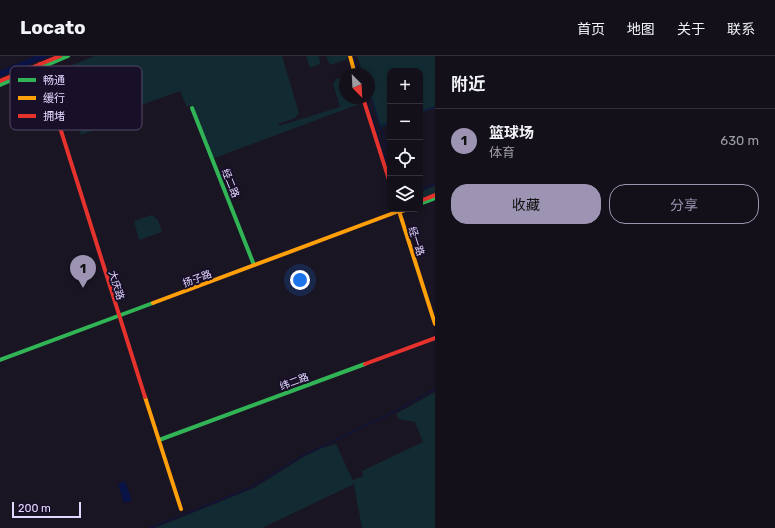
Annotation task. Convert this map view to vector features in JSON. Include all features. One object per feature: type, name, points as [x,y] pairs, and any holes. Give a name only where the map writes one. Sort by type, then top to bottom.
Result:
[{"type":"street","points":[[41,66],[60,56]]},
{"type":"street","points":[[41,66],[68,56]]},
{"type":"street","points":[[350,56],[354,68]]},
{"type":"street","points":[[0,81],[10,77]]},
{"type":"street","points":[[0,84],[10,80]]},
{"type":"street","points":[[365,104],[388,176]]},
{"type":"street","name":"经二路","points":[[192,108],[254,265]]},
{"type":"street","name":"大庆路","points":[[61,130],[181,509]]},
{"type":"street","points":[[423,200],[435,195]]},
{"type":"street","points":[[423,203],[435,198]]},
{"type":"street","name":"扬子路","points":[[0,360],[394,212]]},
{"type":"street","name":"经一路","points":[[400,212],[435,324]]},
{"type":"street","name":"纬二路","points":[[159,440],[435,338]]},
{"type":"shaded area","points":[[35,56],[50,56],[26,66],[12,66]]},
{"type":"shaded area","points":[[95,56],[282,56],[299,113],[295,118],[278,124],[279,126],[340,107],[339,104],[359,104],[214,158],[193,107],[191,105],[187,107],[180,91],[142,105],[142,66],[72,66]]},
{"type":"shaded area","points":[[306,56],[319,56],[320,64],[310,68]]},
{"type":"shaded area","points":[[326,56],[347,56],[348,58],[330,65]]},
{"type":"shaded area","points":[[357,56],[435,56],[435,108],[423,112],[423,68],[387,68],[387,125],[380,128],[372,104],[375,104],[375,68],[361,68]]},
{"type":"shaded area","points":[[10,67],[10,73],[0,77],[0,71]]},
{"type":"shaded area","points":[[339,78],[339,104],[333,84],[336,79]]},
{"type":"shaded area","points":[[80,130],[94,130],[81,135]]},
{"type":"shaded area","points":[[435,186],[435,193],[423,198],[423,191]]},
{"type":"shaded area","points":[[152,215],[158,220],[162,232],[139,240],[134,221]]},
{"type":"shaded area","points":[[435,392],[435,528],[362,528],[354,484],[262,528],[155,528],[254,488],[302,458],[322,448],[336,444],[353,481],[363,476],[362,471],[423,442],[415,422],[399,419],[396,414]]},
{"type":"shaded area","points":[[125,481],[132,501],[124,503],[118,484]]},
{"type":"waterway","points":[[353,56],[357,68]]},
{"type":"waterway","points":[[368,104],[387,164]]},
{"type":"waterway","points":[[374,104],[387,148]]},
{"type":"waterway","points":[[423,111],[435,107]]},
{"type":"waterway","points":[[381,126],[387,123]]},
{"type":"waterway","points":[[423,189],[435,184]]},
{"type":"waterway","points":[[150,528],[250,488],[302,456],[396,411],[435,389]]},
{"type":"traffic: fast","points":[[45,66],[68,56]]},
{"type":"traffic: fast","points":[[0,85],[10,81]]},
{"type":"traffic: fast","points":[[192,108],[254,265]]},
{"type":"traffic: fast","points":[[423,203],[435,198]]},
{"type":"traffic: fast","points":[[0,360],[153,303]]},
{"type":"traffic: fast","points":[[159,440],[365,364]]},
{"type":"traffic: slow","points":[[350,56],[353,68]]},
{"type":"traffic: slow","points":[[153,303],[396,212]]},
{"type":"traffic: slow","points":[[399,212],[435,324]]},
{"type":"traffic: slow","points":[[145,397],[181,509]]},
{"type":"traffic: jam","points":[[36,66],[60,56]]},
{"type":"traffic: jam","points":[[0,81],[10,77]]},
{"type":"traffic: jam","points":[[365,104],[388,176]]},
{"type":"traffic: jam","points":[[61,130],[145,397]]},
{"type":"traffic: jam","points":[[423,200],[435,195]]},
{"type":"traffic: jam","points":[[365,364],[435,338]]},
{"type":"place","name":"篮球场","points":[[83,288]]}]
